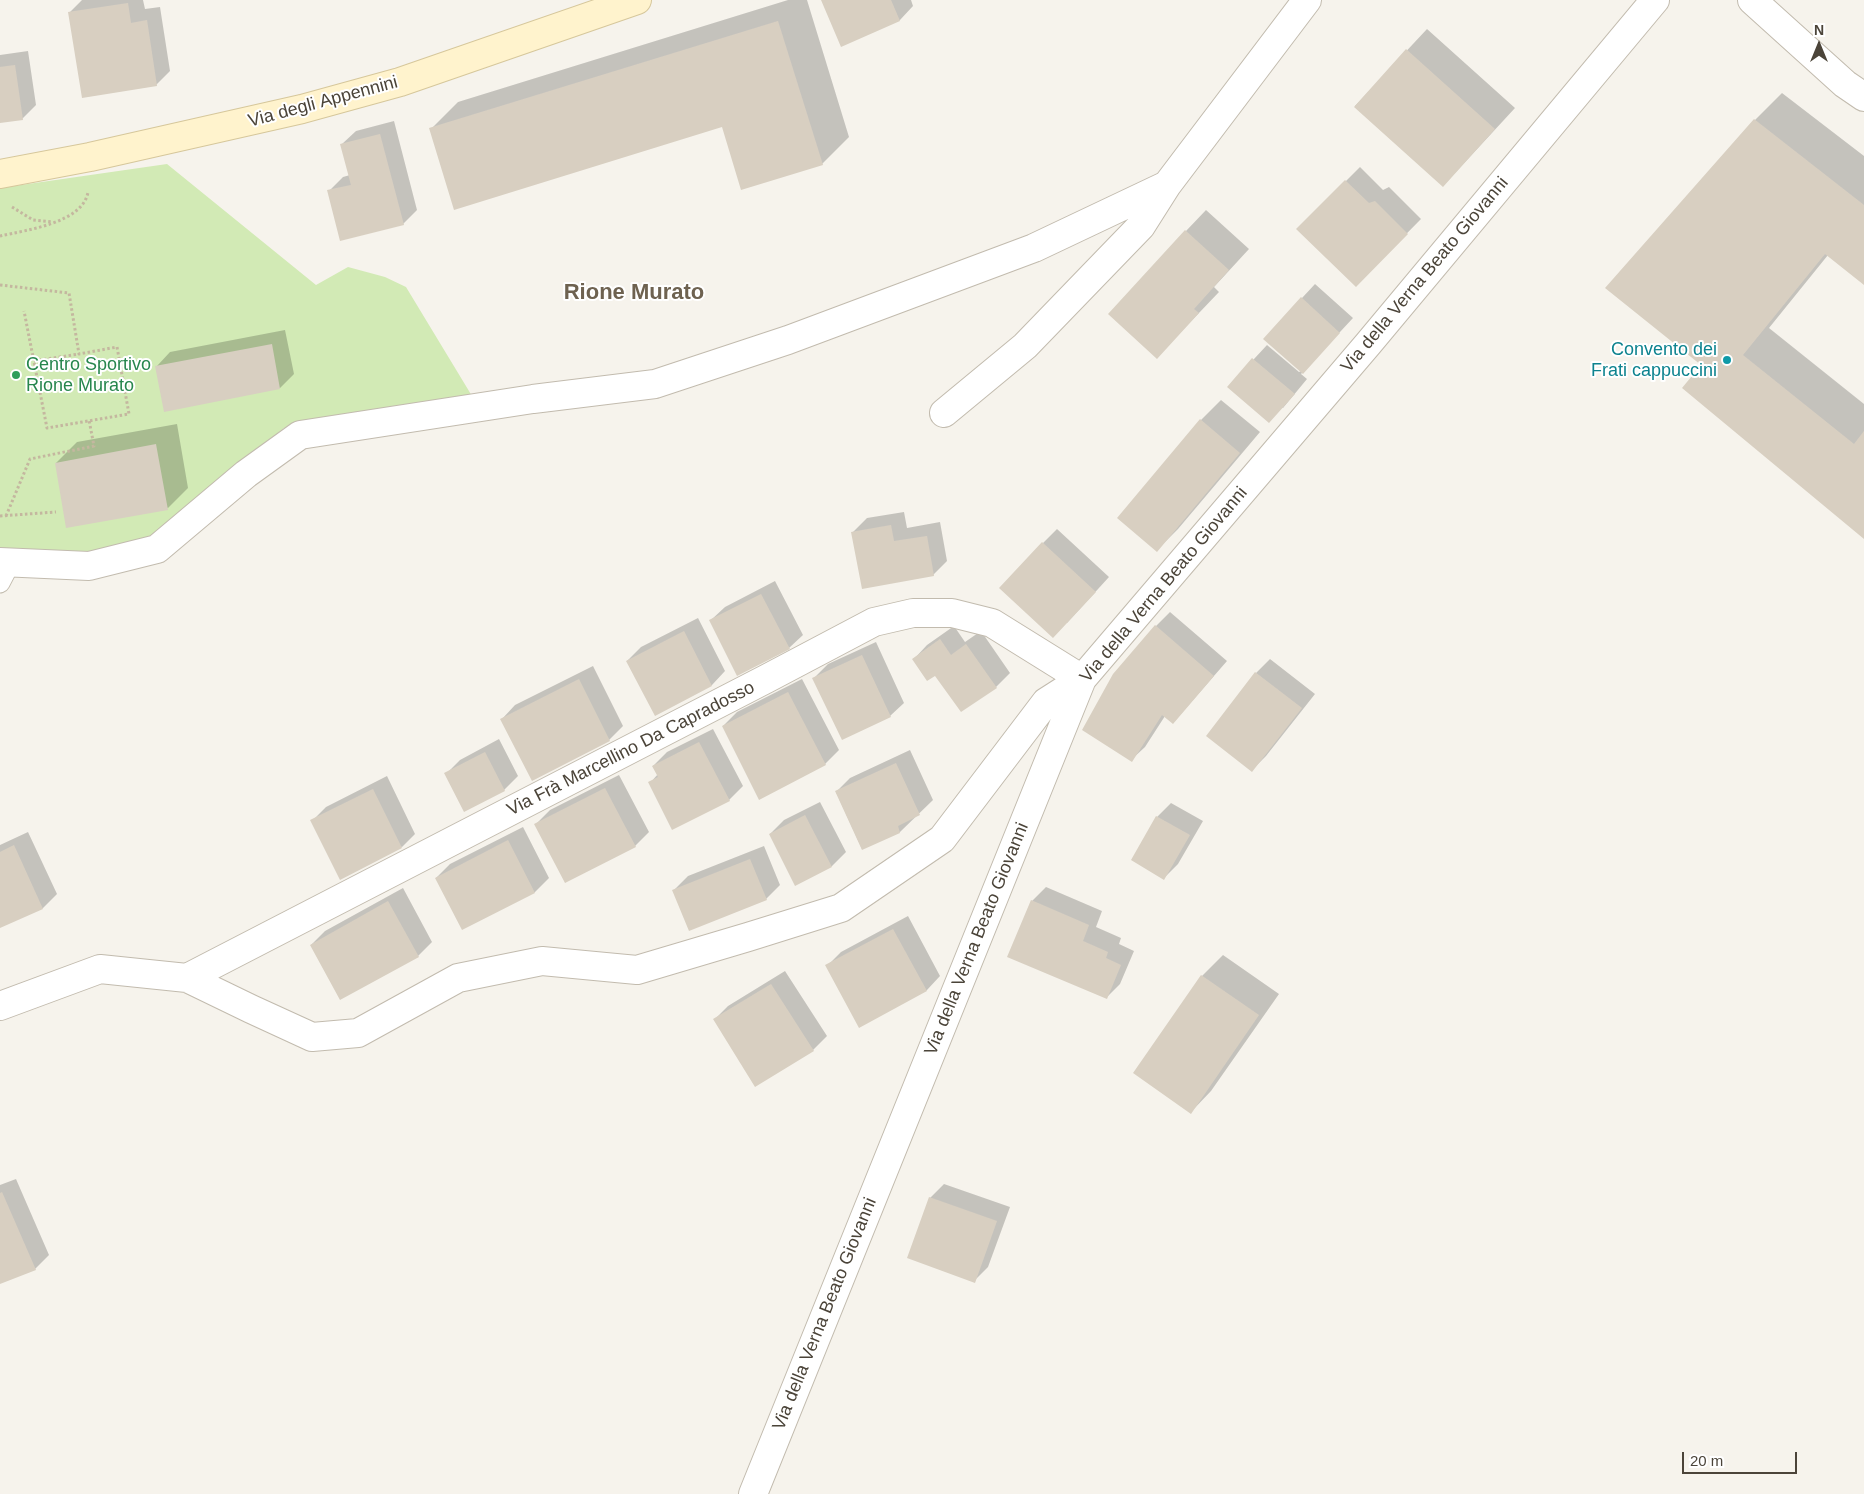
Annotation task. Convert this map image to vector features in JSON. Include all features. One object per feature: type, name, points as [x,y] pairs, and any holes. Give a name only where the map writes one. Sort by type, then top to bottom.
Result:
[{"type":"street","name":"Via degli Appennini","points":[[0,174],[90,157],[302,109],[400,82],[637,0]]},
{"type":"street","points":[[944,413],[1025,346],[1141,226],[1166,185],[1307,0]]},
{"type":"street","name":"Via della Verna Beato Giovanni","points":[[753,1494],[1082,679],[1368,344],[1654,0]]},
{"type":"street","points":[[1752,0],[1845,84],[1864,97]]},
{"type":"street","points":[[4,569],[89,566],[158,549],[246,474],[300,435],[533,399],[655,384],[788,340],[1034,248],[1166,185]]},
{"type":"street","name":"Via Frà Marcellino Da Capradosso","points":[[187,978],[874,622],[913,613],[952,613],[992,623],[1082,679]]},
{"type":"street","points":[[0,1006],[100,969],[187,978],[312,1037],[358,1033],[458,978],[542,961],[637,970],[841,908],[942,839],[1046,702],[1082,679]]},
{"type":"path","points":[[0,236],[55,223],[33,220],[12,206]]},
{"type":"path","points":[[0,284],[69,293],[79,354]]},
{"type":"path","points":[[24,311],[47,428],[129,414],[118,347],[34,361]]},
{"type":"path","points":[[6,516],[30,459],[94,446],[89,420]]},
{"type":"path","points":[[0,516],[56,512]]},
{"type":"green space","points":[[167,164],[316,285],[348,267],[385,277],[406,287],[472,396],[284,428],[154,537],[72,557],[0,552],[0,188]]},
{"type":"building","points":[[821,0],[891,0],[900,21],[841,47]]},
{"type":"building","points":[[128,3],[131,23],[147,20],[157,86],[82,98],[68,12]]},
{"type":"building","points":[[778,21],[823,165],[741,190],[722,127],[454,210],[429,128]]},
{"type":"building","points":[[1406,49],[1495,129],[1443,187],[1354,107]]},
{"type":"building","points":[[15,65],[23,120],[0,123],[0,67]]},
{"type":"building","points":[[1754,119],[1864,205],[1864,285],[1825,254],[1743,355],[1854,444],[1864,431],[1864,539],[1682,388],[1701,365],[1605,288]]},
{"type":"building","points":[[380,134],[404,225],[340,241],[327,190],[351,185],[340,144]]},
{"type":"building","points":[[1345,180],[1369,203],[1375,201],[1408,234],[1356,287],[1296,229]]},
{"type":"building","points":[[1185,230],[1229,270],[1194,309],[1199,313],[1157,359],[1108,314]]},
{"type":"building","points":[[1301,297],[1340,333],[1303,374],[1263,339]]},
{"type":"building","points":[[272,344],[280,389],[164,412],[155,366]]},
{"type":"building","points":[[1252,358],[1295,394],[1269,423],[1227,387]]},
{"type":"building","points":[[1200,419],[1240,453],[1157,552],[1117,518]]},
{"type":"building","points":[[156,444],[168,510],[66,528],[55,463]]},
{"type":"building","points":[[891,525],[894,541],[927,536],[934,576],[862,589],[851,532]]},
{"type":"building","points":[[1042,542],[1096,592],[1053,638],[999,588]]},
{"type":"building","points":[[761,594],[790,649],[737,676],[709,620]]},
{"type":"building","points":[[1155,625],[1214,676],[1173,724],[1162,715],[1132,762],[1082,730],[1113,674]]},
{"type":"building","points":[[684,631],[712,686],[655,716],[626,661]]},
{"type":"building","points":[[940,639],[951,655],[966,644],[997,688],[961,712],[935,676],[927,681],[912,659]]},
{"type":"building","points":[[862,655],[891,717],[842,740],[812,678]]},
{"type":"building","points":[[1255,672],[1302,708],[1252,772],[1206,736]]},
{"type":"building","points":[[579,679],[610,741],[532,781],[500,719]]},
{"type":"building","points":[[788,692],[826,765],[759,800],[722,726]]},
{"type":"building","points":[[699,742],[730,801],[672,830],[648,782],[658,777],[652,766]]},
{"type":"building","points":[[485,752],[505,791],[464,812],[444,773]]},
{"type":"building","points":[[896,763],[920,815],[898,826],[900,833],[862,850],[835,791]]},
{"type":"building","points":[[605,788],[636,847],[565,883],[534,824]]},
{"type":"building","points":[[373,789],[402,848],[340,880],[310,820]]},
{"type":"building","points":[[805,815],[832,867],[795,886],[769,834]]},
{"type":"building","points":[[1156,816],[1190,835],[1164,880],[1131,860]]},
{"type":"building","points":[[508,840],[535,893],[462,930],[435,878]]},
{"type":"building","points":[[14,845],[43,909],[0,928],[0,852]]},
{"type":"building","points":[[750,859],[767,900],[689,931],[672,890]]},
{"type":"building","points":[[1031,900],[1089,925],[1083,941],[1108,952],[1106,958],[1121,965],[1107,999],[1007,957]]},
{"type":"building","points":[[388,901],[419,957],[340,1000],[310,945]]},
{"type":"building","points":[[893,929],[927,991],[859,1028],[825,965]]},
{"type":"building","points":[[1201,975],[1259,1015],[1191,1114],[1133,1073]]},
{"type":"building","points":[[771,984],[814,1051],[755,1087],[713,1019]]},
{"type":"building","points":[[2,1192],[36,1270],[0,1284],[0,1193]]},
{"type":"building","points":[[929,1197],[997,1221],[975,1283],[907,1258]]},
{"type":"place","name":"Convento dei Frati cappuccini","points":[[1727,360]]},
{"type":"place","name":"Centro Sportivo Rione Murato","points":[[16,375]]},
{"type":"district","name":"Rione Murato","points":[[634,293]]}]
